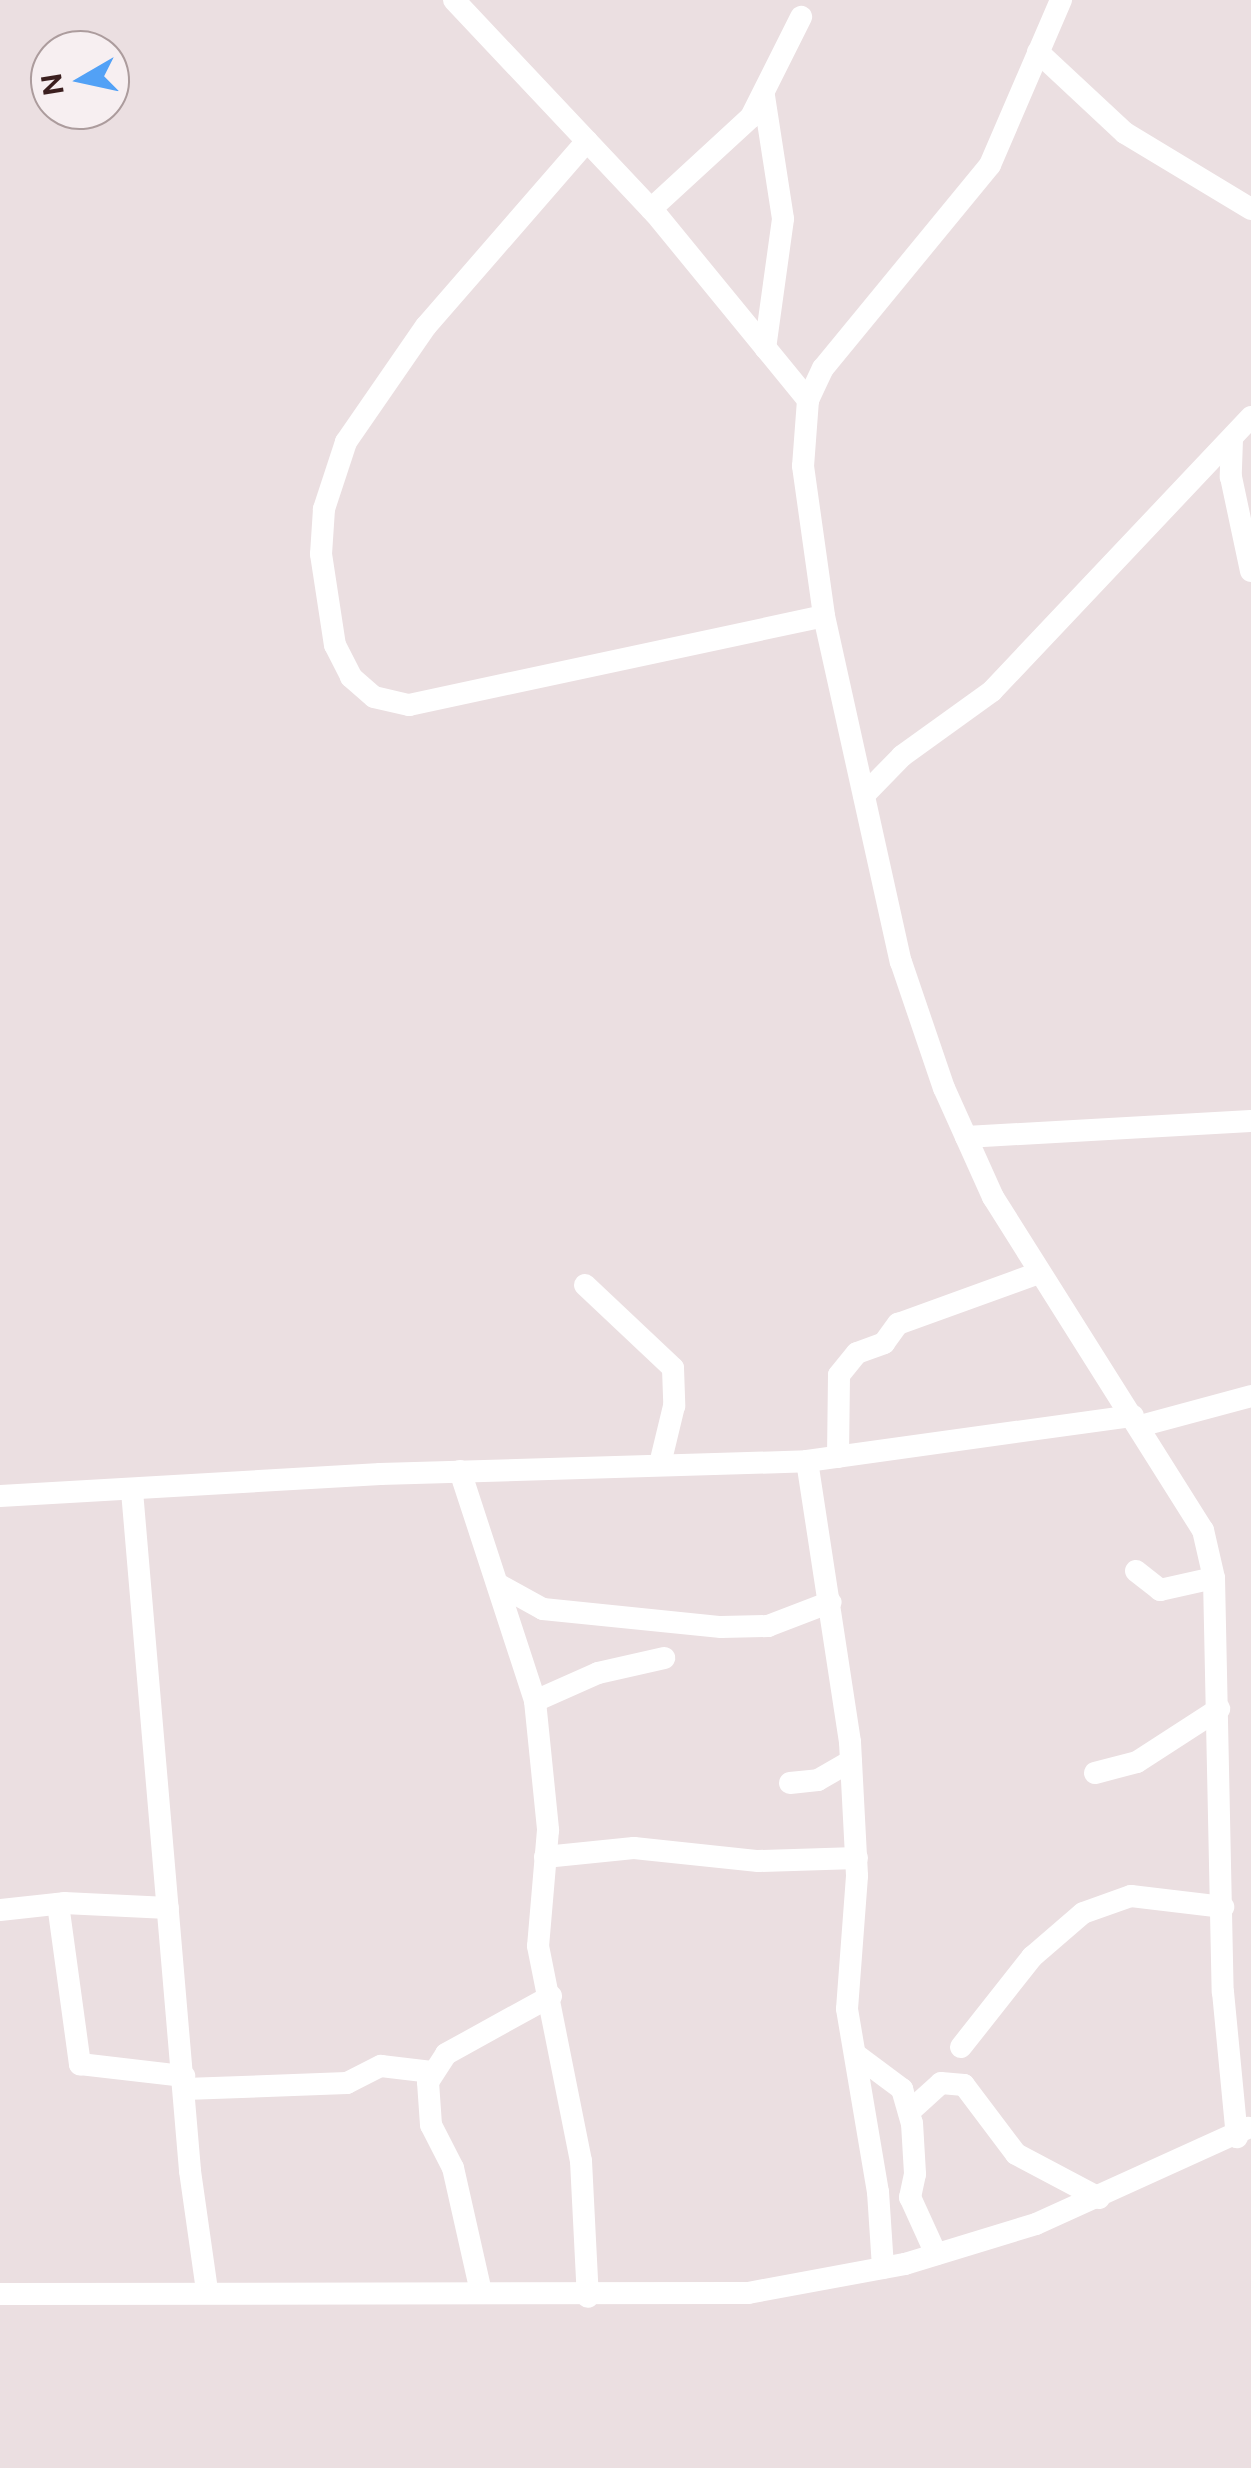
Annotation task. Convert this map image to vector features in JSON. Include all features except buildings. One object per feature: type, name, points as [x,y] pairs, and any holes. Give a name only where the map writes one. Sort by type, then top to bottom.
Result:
[{"type":"street","points":[[454,0],[651,209],[808,400]]},
{"type":"street","points":[[0,2294],[481,2292],[588,2297],[748,2293],[936,2254],[1099,2198],[1244,2131],[1223,1992],[1214,1578],[1203,1530],[1038,1273],[966,1137],[901,962],[824,616],[803,466],[808,400],[840,345],[990,165],[1061,0]]},
{"type":"street","points":[[651,209],[718,151],[764,96],[802,17]]},
{"type":"street","points":[[1038,52],[1125,133],[1251,209]]},
{"type":"street","points":[[764,96],[784,219],[765,348]]},
{"type":"street","points":[[587,141],[426,326],[346,442],[324,508],[321,554],[334,645],[351,677],[374,698],[408,706],[824,616]]},
{"type":"street","points":[[864,795],[902,756],[992,691],[1251,417]]},
{"type":"street","points":[[1232,439],[1231,478],[1251,570]]},
{"type":"street","points":[[966,1137],[1251,1121]]},
{"type":"street","points":[[838,1457],[837,1387],[858,1353],[884,1342],[898,1324],[1038,1273]]},
{"type":"street","points":[[586,1284],[594,1300],[673,1368],[672,1430],[660,1464]]},
{"type":"street","points":[[0,1496],[460,1471],[807,1460],[1136,1421],[1251,1396]]},
{"type":"street","points":[[807,1460],[852,1760],[857,1858],[847,2010],[878,2192],[883,2268]]},
{"type":"street","points":[[460,1471],[536,1700],[545,1857],[538,1946],[582,2161],[588,2297]]},
{"type":"street","points":[[132,1491],[206,2291]]},
{"type":"street","points":[[1136,1571],[1160,1590],[1214,1578]]},
{"type":"street","points":[[501,1586],[543,1609],[721,1628],[768,1626],[831,1602]]},
{"type":"street","points":[[536,1700],[598,1673],[664,1658]]},
{"type":"street","points":[[1095,1773],[1137,1762],[1219,1710]]},
{"type":"street","points":[[790,1783],[818,1780],[852,1760]]},
{"type":"street","points":[[545,1857],[634,1848],[774,1862],[857,1858]]},
{"type":"street","points":[[961,2047],[1032,1956],[1083,1914],[1131,1896],[1223,1906]]},
{"type":"street","points":[[0,1910],[58,1904],[168,1908]]},
{"type":"street","points":[[58,1904],[74,2057],[94,2070],[184,2082],[347,2083],[381,2066],[432,2072]]},
{"type":"street","points":[[481,2292],[453,2168],[431,2125],[432,2072],[446,2054],[551,1996]]},
{"type":"street","points":[[855,2054],[889,2075],[909,2112],[916,2174],[910,2197],[936,2254]]},
{"type":"street","points":[[909,2112],[941,2083],[964,2085],[1016,2154],[1099,2198]]}]
